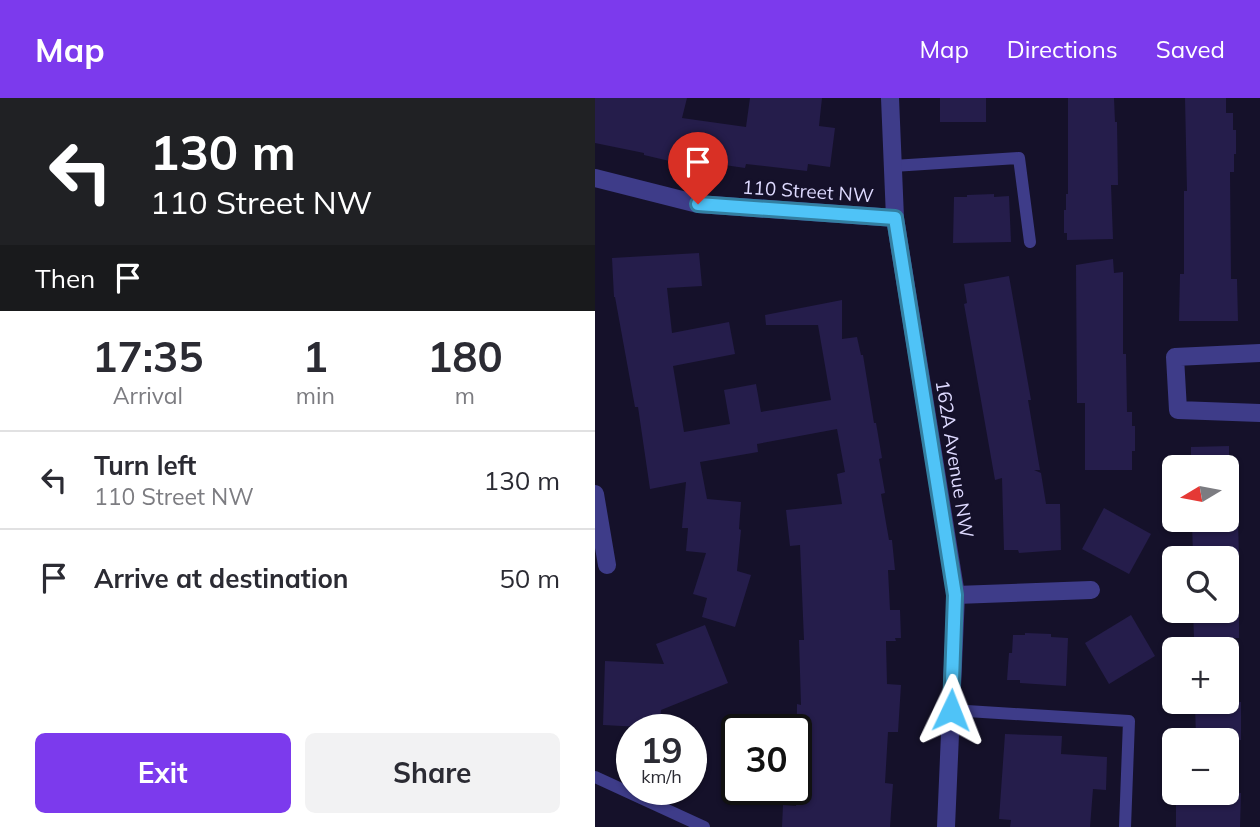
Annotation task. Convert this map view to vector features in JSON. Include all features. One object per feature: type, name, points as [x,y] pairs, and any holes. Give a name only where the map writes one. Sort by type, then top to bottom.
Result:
[{"type":"street","name":"162A Avenue NW","points":[[890,98],[895,218],[955,595],[946,827]]},
{"type":"street","name":"110 Street NW","points":[[595,178],[698,204],[895,218]]},
{"type":"street","points":[[1260,353],[1175,356],[1178,410],[1260,413]]},
{"type":"street","points":[[595,494],[607,565]]},
{"type":"street","points":[[955,595],[1091,590]]},
{"type":"lane","points":[[893,166],[1019,158],[1030,242]]},
{"type":"lane","points":[[951,710],[1129,721],[1125,827]]},
{"type":"lane","points":[[595,777],[704,827]]},
{"type":"building","points":[[595,98],[687,98],[682,118],[746,127],[750,98],[822,98],[819,126],[835,128],[830,167],[808,164],[807,171],[746,164],[745,168],[697,161],[695,167],[595,143]]},
{"type":"building","points":[[940,98],[986,98],[986,122],[940,122]]},
{"type":"building","points":[[1068,98],[1114,98],[1118,185],[1111,185],[1113,239],[1067,240],[1067,233],[1064,233],[1064,210],[1068,194]]},
{"type":"building","points":[[1185,98],[1226,98],[1226,113],[1233,113],[1236,154],[1234,172],[1230,172],[1231,279],[1237,279],[1238,321],[1179,321],[1180,274],[1184,274],[1184,191],[1187,191]]},
{"type":"building","points":[[994,194],[994,197],[1009,196],[1011,242],[953,243],[954,197]]},
{"type":"building","points":[[699,253],[702,286],[667,288],[672,333],[729,322],[735,354],[673,366],[684,432],[730,424],[724,390],[756,384],[761,412],[831,400],[818,325],[766,325],[765,315],[842,300],[842,339],[857,337],[876,423],[885,493],[881,494],[889,540],[892,540],[895,570],[888,570],[890,610],[900,610],[901,638],[886,641],[887,684],[901,685],[898,732],[888,732],[885,783],[893,784],[890,827],[782,827],[783,805],[812,805],[812,714],[797,714],[797,704],[801,705],[799,640],[804,640],[800,545],[790,546],[786,510],[842,504],[837,474],[845,472],[837,429],[757,444],[758,452],[700,462],[707,499],[741,502],[737,571],[751,575],[735,627],[702,617],[707,598],[693,594],[706,553],[686,551],[688,528],[682,528],[686,482],[650,489],[638,407],[635,407],[614,297],[612,258]]},
{"type":"building","points":[[1113,259],[1114,273],[1123,272],[1123,354],[1126,354],[1127,412],[1132,412],[1132,426],[1135,426],[1135,451],[1132,451],[1132,470],[1085,470],[1085,403],[1077,403],[1076,265]]},
{"type":"building","points":[[1009,276],[1031,400],[1028,400],[1040,470],[1034,470],[1041,473],[1046,504],[1060,504],[1061,550],[1019,553],[1018,550],[1004,550],[1002,478],[995,480],[964,304],[967,303],[964,284]]},
{"type":"building","points":[[1229,446],[1229,455],[1191,455],[1191,447]]},
{"type":"building","points":[[1104,508],[1151,534],[1129,574],[1082,549]]},
{"type":"building","points":[[1192,532],[1238,532],[1239,546],[1193,546]]},
{"type":"building","points":[[1131,615],[1155,656],[1109,684],[1085,643]]},
{"type":"building","points":[[1193,623],[1239,623],[1239,637],[1194,637]]},
{"type":"building","points":[[705,625],[728,683],[661,710],[661,714],[616,714],[616,726],[603,725],[605,661],[664,664],[656,644]]},
{"type":"building","points":[[1025,633],[1068,638],[1066,686],[1007,680],[1013,635]]},
{"type":"building","points":[[1241,702],[1241,740],[1239,728],[1196,728],[1195,714],[1239,714]]},
{"type":"building","points":[[1005,734],[1062,736],[1061,754],[1107,757],[1106,790],[1093,789],[1090,827],[1010,827],[1011,820],[999,819]]},
{"type":"building","points":[[1241,793],[1240,827],[1176,827],[1176,805],[1239,805]]},
{"type":"route","points":[[698,204],[895,218],[955,595],[951,710]]}]
